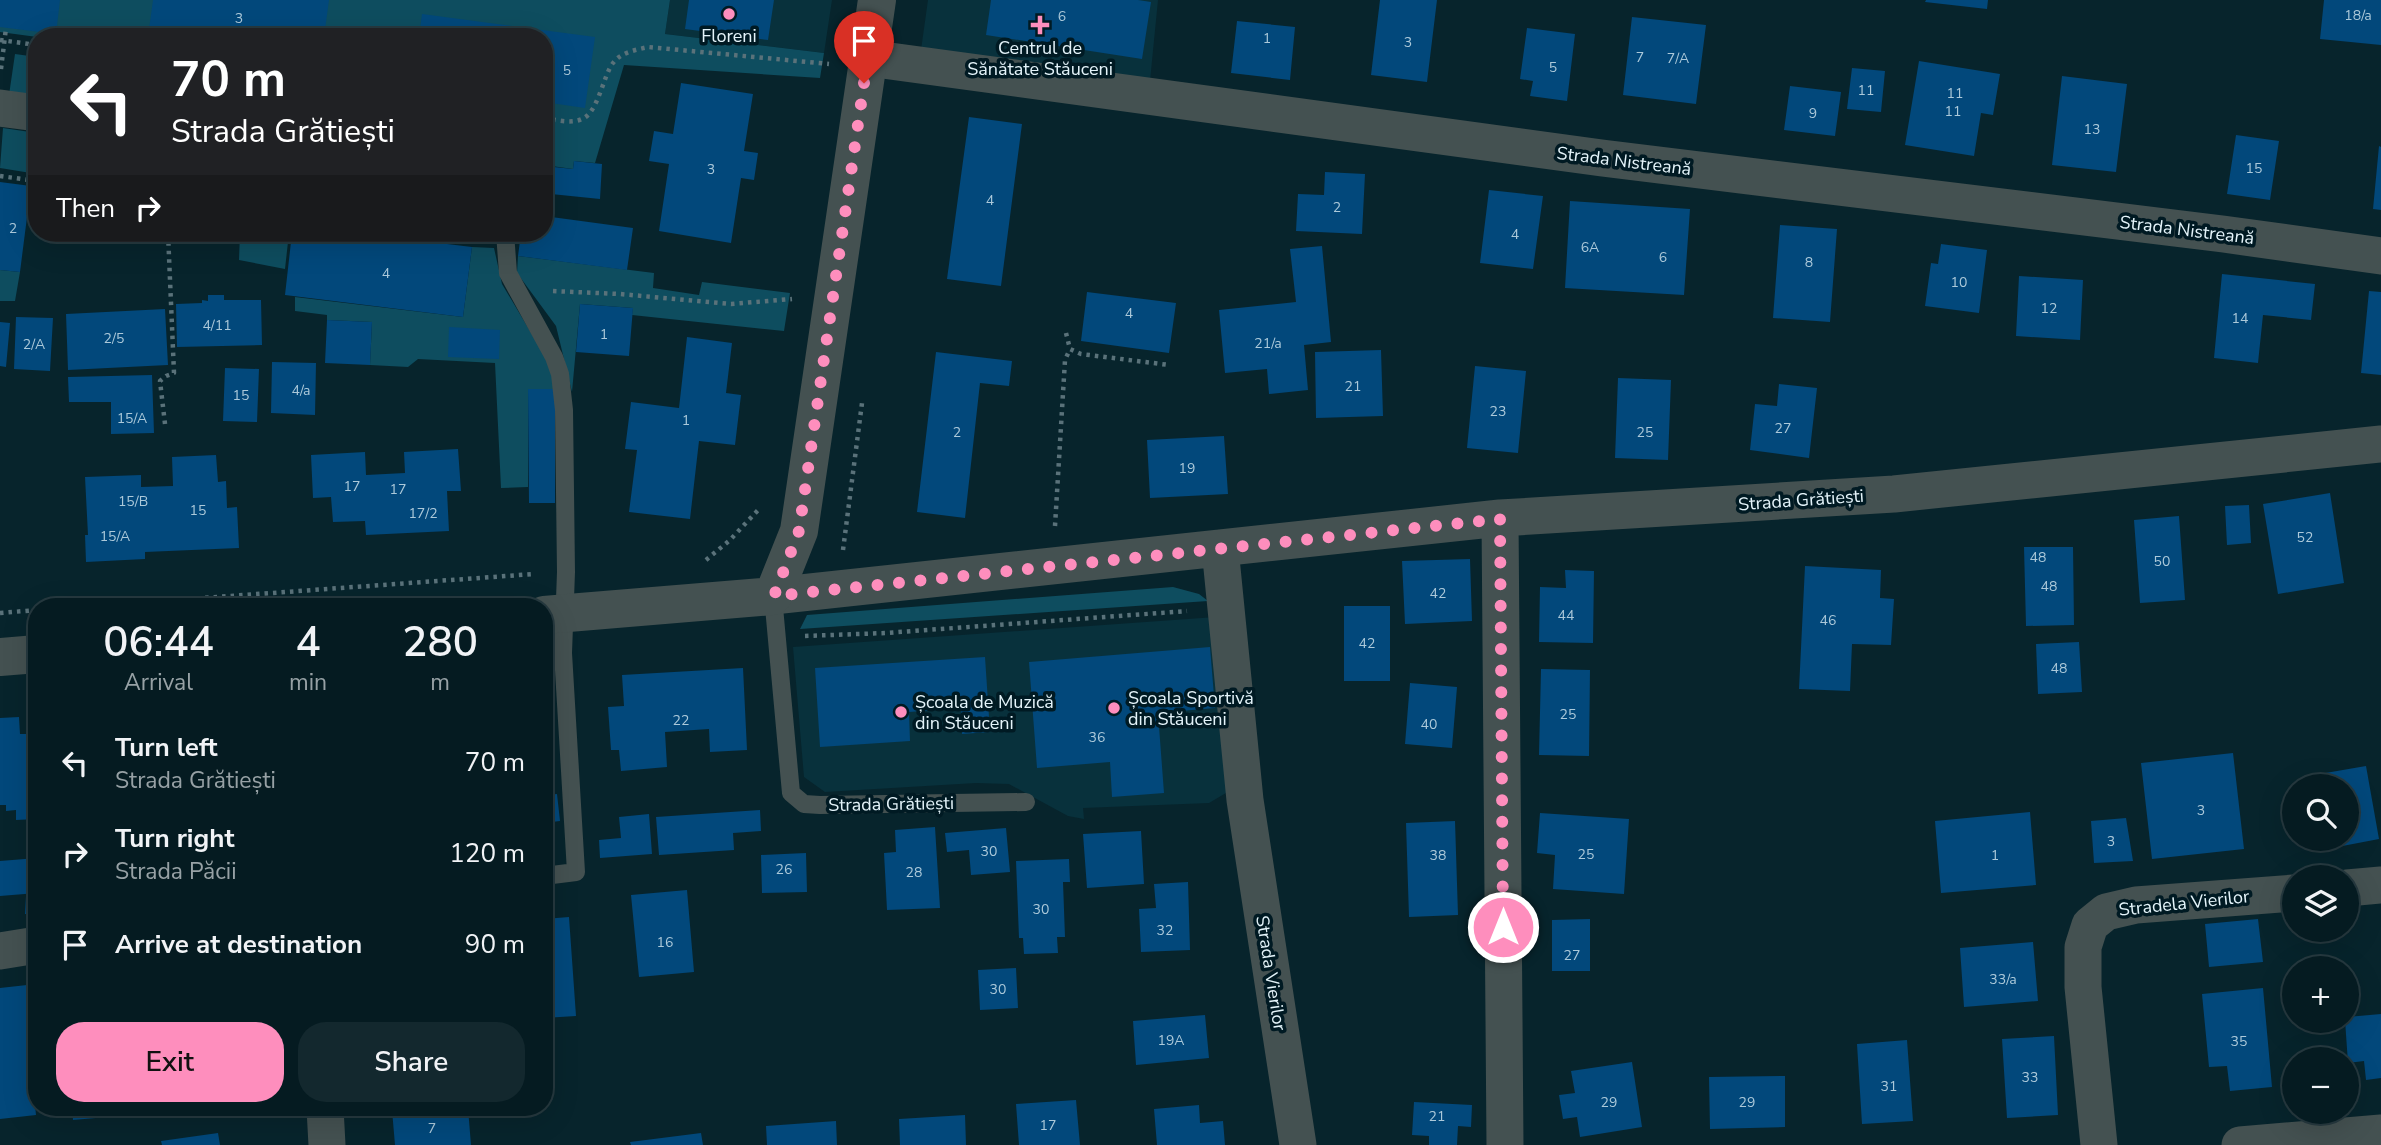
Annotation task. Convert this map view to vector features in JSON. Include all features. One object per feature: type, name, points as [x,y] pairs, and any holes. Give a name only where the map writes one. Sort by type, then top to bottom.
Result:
[{"type":"street","points":[[774,596],[799,531],[877,0]]},
{"type":"street","name":"Strada Nistreană","points":[[868,58],[1588,157],[2223,234],[2381,257]]},
{"type":"street","points":[[0,108],[28,112]]},
{"type":"street","name":"Strada Grătiești","points":[[554,614],[774,596],[1500,519],[1894,494],[2381,444]]},
{"type":"street","points":[[1500,519],[1505,1145]]},
{"type":"street","points":[[1220,548],[1226,608]]},
{"type":"street","name":"Strada Vierilor","points":[[1226,608],[1245,800],[1297,1145]]},
{"type":"street","points":[[0,657],[28,655]]},
{"type":"street","points":[[2359,887],[2381,885]]},
{"type":"street","name":"Stradela Vierilor","points":[[2099,1145],[2083,987],[2083,947],[2091,925],[2106,912],[2136,905],[2282,894]]},
{"type":"street","points":[[0,951],[28,947]]},
{"type":"street","points":[[325,1116],[327,1145]]},
{"type":"street","points":[[2240,1145],[2381,1133]]},
{"type":"lane","points":[[505,242],[508,273],[554,357],[560,374],[564,410],[566,572],[554,614],[563,653],[576,872],[553,875]]},
{"type":"lane","name":"Strada Grătiești","points":[[774,596],[791,793],[803,804],[820,806],[1026,802]]},
{"type":"path","points":[[0,73],[2,40],[6,28]]},
{"type":"path","points":[[2,40],[28,44]]},
{"type":"path","points":[[553,119],[584,119],[593,110],[614,62],[629,51],[648,47],[831,64]]},
{"type":"path","points":[[0,176],[28,180]]},
{"type":"path","points":[[165,424],[160,381],[174,373],[168,242]]},
{"type":"path","points":[[517,290],[620,294],[731,304],[798,299]]},
{"type":"path","points":[[1053,566],[1065,360],[1070,349],[1066,333]]},
{"type":"path","points":[[1070,349],[1081,354],[1169,365]]},
{"type":"path","points":[[696,564],[704,562],[730,540],[761,506]]},
{"type":"path","points":[[203,598],[566,572]]},
{"type":"path","points":[[777,634],[804,636],[886,633],[1226,608]]},
{"type":"path","points":[[0,613],[28,611]]},
{"type":"shaded area","points":[[0,0],[670,0],[665,34],[824,53],[820,78],[624,65],[595,163],[574,161],[573,169],[553,166],[553,28],[28,28],[28,36],[0,32]]},
{"type":"shaded area","points":[[670,0],[832,0],[824,53],[665,34]]},
{"type":"shaded area","name":"Centrul de Sănătate Stăuceni","points":[[928,0],[1158,0],[1150,81],[921,50]]},
{"type":"shaded area","points":[[15,54],[28,56],[28,98],[9,95]]},
{"type":"shaded area","points":[[3,128],[28,132],[28,173],[0,168]]},
{"type":"shaded area","points":[[240,242],[288,242],[285,269],[239,260]]},
{"type":"shaded area","points":[[472,247],[494,248],[502,284],[549,363],[555,389],[528,389],[528,487],[501,488],[495,363],[418,359],[408,367],[370,365],[372,322],[327,320],[327,315],[295,311],[295,297],[463,317]]},
{"type":"shaded area","points":[[518,256],[654,273],[653,288],[699,295],[702,282],[790,293],[784,331],[632,315],[633,308],[580,304],[572,392],[556,326],[517,273]]},
{"type":"shaded area","points":[[0,270],[20,272],[15,301],[0,301]]},
{"type":"shaded area","points":[[1173,587],[1199,594],[1208,601],[800,629],[807,615]]},
{"type":"shaded area","points":[[1216,617],[1231,790],[1209,803],[1083,808],[1084,819],[1068,816],[1009,784],[976,783],[825,792],[804,777],[793,647]]},
{"type":"building","points":[[0,0],[60,0],[57,28],[28,28],[28,30],[0,27]]},
{"type":"building","points":[[153,0],[329,0],[325,28],[149,28]]},
{"type":"building","name":"Floreni","points":[[689,0],[774,0],[768,40],[685,29]]},
{"type":"building","points":[[991,0],[1151,2],[1142,59],[986,35]]},
{"type":"building","points":[[1380,0],[1437,0],[1427,82],[1371,75]]},
{"type":"building","points":[[1988,0],[1987,9],[1925,2]]},
{"type":"building","points":[[2324,0],[2381,0],[2381,45],[2320,39]]},
{"type":"building","points":[[422,14],[527,28],[420,28]]},
{"type":"building","points":[[1632,17],[1706,25],[1696,104],[1623,95]]},
{"type":"building","points":[[1237,21],[1295,27],[1290,80],[1231,73]]},
{"type":"building","points":[[1527,28],[1575,34],[1567,101],[1530,96],[1533,81],[1520,79]]},
{"type":"building","points":[[553,31],[595,37],[585,108],[553,103]]},
{"type":"building","points":[[1919,61],[2000,74],[1993,115],[1981,113],[1974,156],[1905,145]]},
{"type":"building","points":[[1852,68],[1885,71],[1881,112],[1847,109]]},
{"type":"building","points":[[2062,76],[2127,84],[2116,172],[2052,165]]},
{"type":"building","points":[[681,83],[753,94],[744,151],[758,153],[754,180],[741,178],[731,243],[659,231],[669,164],[649,161],[654,131],[673,134]]},
{"type":"building","points":[[1790,86],[1841,92],[1835,136],[1784,130]]},
{"type":"building","points":[[969,117],[1022,124],[1001,286],[947,279]]},
{"type":"building","points":[[2236,135],[2279,141],[2270,200],[2227,194]]},
{"type":"building","points":[[2379,146],[2381,147],[2381,210],[2373,209]]},
{"type":"building","points":[[574,161],[602,164],[600,199],[553,194],[554,167],[573,169]]},
{"type":"building","points":[[1325,172],[1365,174],[1362,234],[1296,231],[1298,194],[1324,195]]},
{"type":"building","points":[[0,182],[28,186],[28,209],[20,272],[0,270]]},
{"type":"building","points":[[1489,190],[1543,196],[1533,269],[1480,263]]},
{"type":"building","points":[[1570,201],[1690,209],[1684,295],[1565,288]]},
{"type":"building","points":[[553,217],[633,228],[627,270],[518,256],[520,242],[553,242]]},
{"type":"building","points":[[1780,225],[1837,229],[1830,322],[1773,318]]},
{"type":"building","points":[[291,242],[431,242],[472,247],[463,317],[285,295]]},
{"type":"building","points":[[1941,244],[1987,250],[1979,313],[1925,306],[1931,263],[1938,264]]},
{"type":"building","points":[[1322,246],[1331,342],[1304,345],[1308,390],[1269,394],[1267,369],[1225,373],[1219,310],[1296,302],[1290,249]]},
{"type":"building","points":[[2222,274],[2315,284],[2311,320],[2263,315],[2258,363],[2214,358]]},
{"type":"building","points":[[2019,276],[2083,280],[2080,340],[2016,336]]},
{"type":"building","points":[[2369,291],[2381,292],[2381,375],[2361,373]]},
{"type":"building","points":[[1087,292],[1176,303],[1169,353],[1081,341]]},
{"type":"building","points":[[208,295],[224,295],[224,300],[261,300],[262,345],[177,347],[176,304],[202,303],[202,300],[208,301]]},
{"type":"building","points":[[580,304],[633,308],[629,356],[576,352]]},
{"type":"building","points":[[165,309],[168,365],[68,370],[66,314]]},
{"type":"building","points":[[16,317],[53,318],[50,371],[14,369]]},
{"type":"building","points":[[327,320],[372,322],[370,365],[325,363]]},
{"type":"building","points":[[0,322],[10,323],[6,367],[0,366]]},
{"type":"building","points":[[449,327],[500,330],[499,359],[448,357]]},
{"type":"building","points":[[687,337],[732,343],[726,393],[741,395],[735,445],[699,441],[690,519],[629,512],[637,450],[625,449],[631,402],[679,408]]},
{"type":"building","points":[[1381,350],[1383,416],[1316,418],[1315,352]]},
{"type":"building","points":[[936,352],[1012,361],[1009,386],[980,383],[965,518],[917,512]]},
{"type":"building","points":[[272,362],[316,363],[315,415],[271,413]]},
{"type":"building","points":[[1475,366],[1526,371],[1518,453],[1467,448]]},
{"type":"building","points":[[225,368],[259,369],[257,422],[223,421]]},
{"type":"building","points":[[152,375],[154,433],[111,434],[111,402],[69,402],[68,377]]},
{"type":"building","points":[[1618,378],[1671,380],[1668,460],[1615,458]]},
{"type":"building","points":[[1779,384],[1817,388],[1809,458],[1750,450],[1755,404],[1777,406]]},
{"type":"building","points":[[528,389],[555,389],[555,503],[529,503]]},
{"type":"building","points":[[1224,436],[1228,494],[1150,498],[1147,440]]},
{"type":"building","points":[[458,449],[461,491],[447,491],[449,531],[366,535],[365,521],[333,522],[331,497],[313,498],[311,455],[365,452],[366,475],[405,473],[404,452]]},
{"type":"building","points":[[216,455],[218,482],[226,481],[227,508],[237,507],[239,548],[145,552],[145,559],[86,562],[85,535],[88,535],[85,477],[141,475],[141,487],[173,486],[172,457]]},
{"type":"building","points":[[2330,493],[2344,583],[2278,594],[2263,504]]},
{"type":"building","points":[[2249,505],[2251,543],[2227,545],[2225,506]]},
{"type":"building","points":[[2179,516],[2185,600],[2140,603],[2134,520]]},
{"type":"building","points":[[2024,547],[2073,547],[2074,625],[2026,626]]},
{"type":"building","points":[[1470,559],[1472,621],[1405,624],[1402,561]]},
{"type":"building","points":[[1805,566],[1881,570],[1880,598],[1894,599],[1891,645],[1852,644],[1850,691],[1799,689]]},
{"type":"building","points":[[1565,570],[1594,571],[1593,643],[1539,642],[1540,587],[1566,588]]},
{"type":"building","points":[[1344,606],[1390,606],[1390,681],[1344,681]]},
{"type":"building","points":[[2079,642],[2082,692],[2038,694],[2036,644]]},
{"type":"building","points":[[1210,647],[1215,708],[1158,713],[1164,793],[1112,797],[1110,762],[1037,768],[1029,662]]},
{"type":"building","points":[[985,657],[990,732],[962,734],[961,708],[909,712],[910,741],[820,747],[815,668]]},
{"type":"building","points":[[743,668],[747,750],[710,752],[709,729],[665,732],[667,767],[621,771],[619,750],[611,750],[608,707],[624,706],[622,675]]},
{"type":"building","points":[[1541,669],[1590,670],[1589,756],[1539,755]]},
{"type":"building","points":[[1410,683],[1457,687],[1452,748],[1405,744]]},
{"type":"building","points":[[19,717],[20,734],[28,734],[28,819],[16,820],[16,810],[6,811],[6,805],[0,805],[0,718]]},
{"type":"building","points":[[2233,753],[2244,849],[2152,859],[2141,763]]},
{"type":"building","points":[[2366,766],[2379,839],[2359,843],[2359,774],[2320,774]]},
{"type":"building","points":[[553,794],[557,794],[560,821],[553,822]]},
{"type":"building","points":[[760,810],[761,831],[733,833],[734,850],[659,855],[656,817]]},
{"type":"building","points":[[2030,812],[2036,885],[1941,893],[1935,821]]},
{"type":"building","points":[[1540,813],[1629,819],[1624,894],[1553,889],[1555,855],[1537,853]]},
{"type":"building","points":[[649,814],[652,854],[600,858],[599,840],[621,838],[619,817]]},
{"type":"building","points":[[2126,818],[2133,861],[2094,863],[2091,821]]},
{"type":"building","points":[[1455,821],[1458,915],[1409,917],[1406,823]]},
{"type":"building","points":[[935,827],[940,908],[887,910],[884,853],[896,852],[895,830]]},
{"type":"building","points":[[1006,828],[1010,872],[971,875],[969,850],[947,852],[945,833]]},
{"type":"building","points":[[1141,831],[1144,884],[1087,888],[1083,834]]},
{"type":"building","points":[[806,853],[807,892],[762,893],[761,855]]},
{"type":"building","points":[[28,859],[28,894],[0,896],[0,861]]},
{"type":"building","points":[[1069,859],[1070,882],[1063,882],[1065,937],[1057,937],[1058,953],[1024,954],[1023,938],[1019,938],[1016,861]]},
{"type":"building","points":[[1188,882],[1190,950],[1141,952],[1139,909],[1156,908],[1154,884]]},
{"type":"building","points":[[687,890],[694,972],[639,977],[631,895]]},
{"type":"building","points":[[26,896],[28,896],[28,914],[25,914]]},
{"type":"building","points":[[569,917],[576,1016],[553,1017],[553,918]]},
{"type":"building","points":[[1590,919],[1590,971],[1552,971],[1552,920]]},
{"type":"building","points":[[2258,919],[2263,962],[2209,967],[2205,924]]},
{"type":"building","points":[[2033,942],[2038,1001],[1964,1007],[1960,948]]},
{"type":"building","points":[[1016,968],[1018,1008],[980,1010],[978,970]]},
{"type":"building","points":[[28,985],[28,1116],[0,1119],[0,988]]},
{"type":"building","points":[[2263,988],[2272,1087],[2230,1091],[2227,1066],[2209,1067],[2202,994]]},
{"type":"building","points":[[2381,1014],[2381,1078],[2366,1080],[2364,1061],[2359,1062],[2359,1047],[2347,1047],[2346,1033],[2359,1033],[2359,1016]]},
{"type":"building","points":[[1205,1015],[1209,1058],[1136,1065],[1133,1021]]},
{"type":"building","points":[[2054,1036],[2058,1115],[2007,1118],[2002,1039]]},
{"type":"building","points":[[1907,1040],[1913,1121],[1862,1124],[1857,1044]]},
{"type":"building","points":[[1632,1062],[1642,1127],[1580,1137],[1577,1117],[1563,1119],[1559,1095],[1575,1093],[1571,1071]]},
{"type":"building","points":[[1785,1076],[1785,1127],[1710,1129],[1709,1077]]},
{"type":"building","points":[[1076,1100],[1080,1145],[1019,1145],[1016,1104]]},
{"type":"building","points":[[1414,1102],[1472,1105],[1471,1127],[1458,1126],[1457,1145],[1429,1145],[1429,1136],[1412,1135]]},
{"type":"building","points":[[1199,1105],[1200,1123],[1223,1121],[1225,1145],[1157,1145],[1154,1109]]},
{"type":"building","points":[[965,1115],[966,1145],[900,1145],[899,1119]]},
{"type":"building","points":[[73,1116],[119,1116],[73,1120]]},
{"type":"building","points":[[393,1116],[469,1116],[471,1145],[395,1145]]},
{"type":"building","points":[[836,1121],[837,1145],[767,1145],[766,1126]]},
{"type":"building","points":[[218,1133],[220,1145],[162,1145],[161,1141]]},
{"type":"building","points":[[701,1133],[703,1145],[631,1145],[630,1142]]},
{"type":"place","name":"Floreni","points":[[729,14]]},
{"type":"place","name":"Centrul de Sănătate Stăuceni","points":[[1040,25]]},
{"type":"place","name":"Școala Sportivă din Stăuceni","points":[[1114,708]]},
{"type":"place","name":"Școala de Muzică din Stăuceni","points":[[901,712]]},
{"type":"route","points":[[864,83],[799,531],[774,596],[1500,519],[1503,927]]}]
